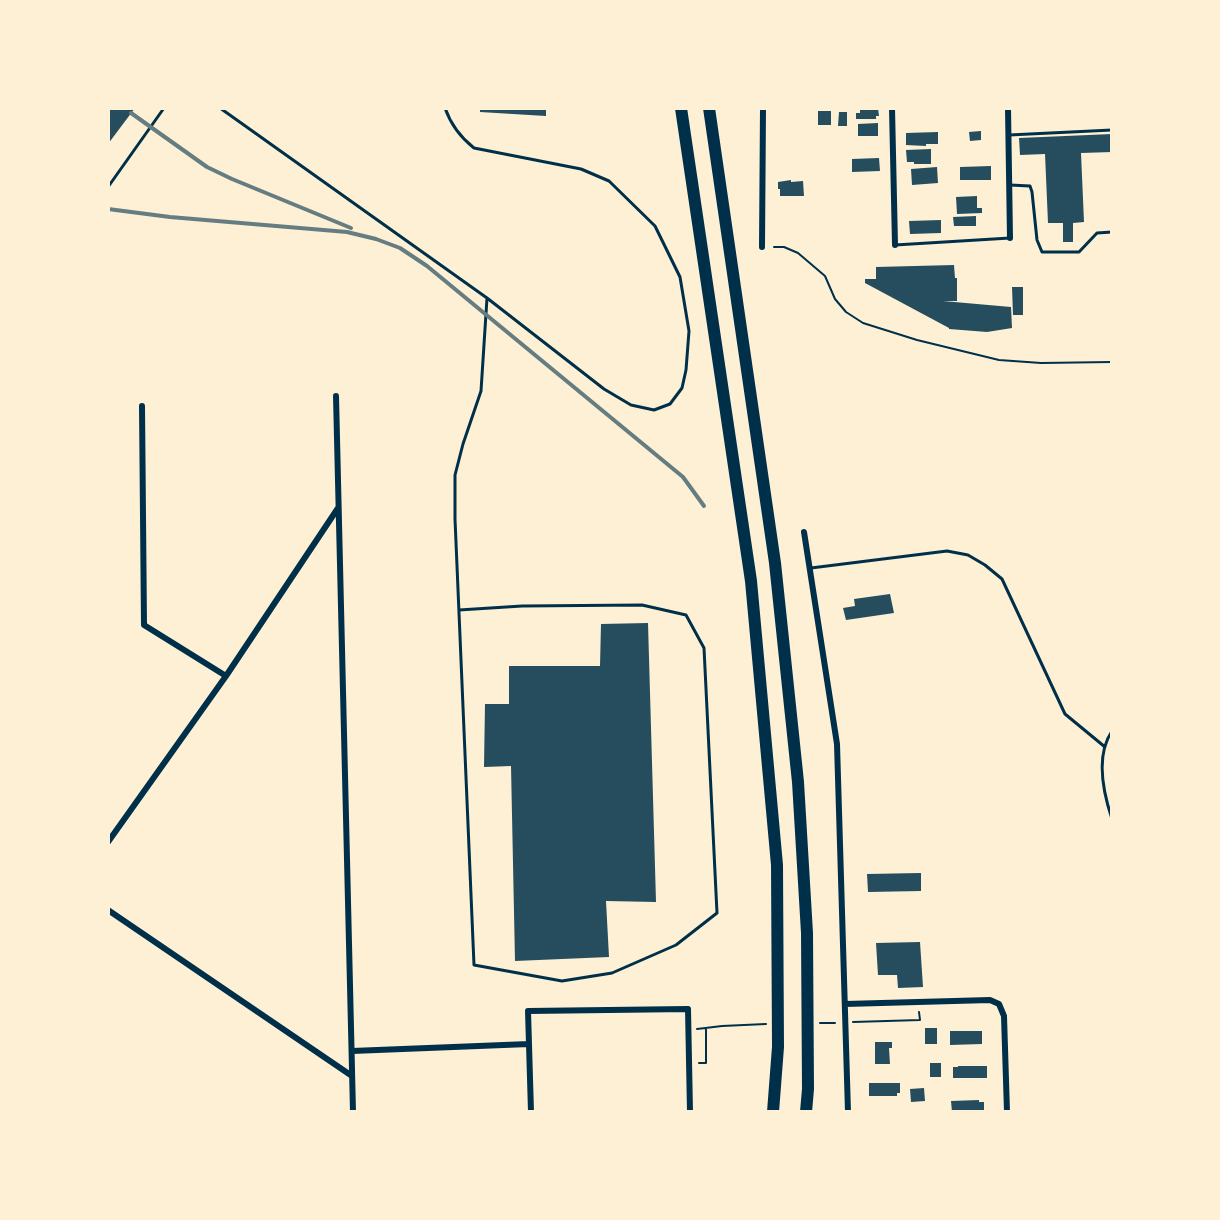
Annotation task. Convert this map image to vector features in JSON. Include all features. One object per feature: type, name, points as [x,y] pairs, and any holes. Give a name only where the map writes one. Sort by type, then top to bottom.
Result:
[{"type":"highway","points":[[681,108],[751,581],[777,866],[778,1047],[773,1112]]},
{"type":"highway","points":[[709,108],[775,563],[798,782],[807,933],[808,1089],[806,1112]]},
{"type":"street","points":[[762,247],[763,108]]},
{"type":"street","points":[[892,108],[895,245]]},
{"type":"street","points":[[1008,108],[1010,238]]},
{"type":"street","points":[[336,396],[352,1112]]},
{"type":"street","points":[[142,406],[144,625],[226,676]]},
{"type":"street","points":[[108,842],[226,676],[338,508]]},
{"type":"street","points":[[804,532],[837,744],[848,1112]]},
{"type":"street","points":[[108,910],[352,1076]]},
{"type":"street","points":[[845,1004],[990,1000],[999,1004],[1004,1016],[1006,1112]]},
{"type":"street","points":[[531,1112],[528,1011],[688,1009],[690,1112]]},
{"type":"street","points":[[352,1052],[529,1044]]},
{"type":"lane","points":[[108,187],[164,108]]},
{"type":"lane","points":[[220,108],[487,298],[604,389],[631,405],[654,410],[670,404],[682,388],[689,331],[680,277],[655,226],[609,181],[581,169],[474,148],[462,139],[445,108]]},
{"type":"lane","points":[[1009,135],[1112,130]]},
{"type":"lane","points":[[1010,185],[1030,186],[1037,240],[1042,252],[1079,252],[1097,233],[1112,232]]},
{"type":"lane","points":[[895,245],[1010,238]]},
{"type":"lane","points":[[459,610],[522,606],[642,605],[686,615],[704,648],[717,913],[675,945],[612,973],[561,981],[474,965],[455,519],[455,475],[480,391],[487,298]]},
{"type":"lane","points":[[809,568],[947,551],[968,555],[985,564],[1002,579],[1065,714],[1105,747]]},
{"type":"lane","points":[[1112,731],[1106,740],[1102,770],[1112,819]]},
{"type":"path","points":[[774,247],[784,247],[798,253],[825,276],[840,306],[863,323],[917,340],[999,360],[1041,363],[1112,362]]},
{"type":"path","points":[[905,1021],[920,1020],[920,1012]]},
{"type":"path","points":[[697,1029],[722,1026]]},
{"type":"path","points":[[699,1063],[706,1063],[706,1028]]},
{"type":"building","points":[[108,108],[135,108],[108,144]]},
{"type":"building","points":[[480,108],[546,108],[546,116],[480,112]]},
{"type":"building","points":[[860,108],[878,108],[879,116],[876,116],[876,119],[856,119],[856,113],[860,113]]},
{"type":"building","points":[[818,111],[831,111],[831,125],[818,125]]},
{"type":"building","points":[[839,112],[847,112],[847,126],[838,126]]},
{"type":"building","points":[[878,123],[878,136],[858,136],[858,124]]},
{"type":"building","points":[[981,131],[981,140],[970,141],[969,132]]},
{"type":"building","points":[[938,132],[938,144],[906,145],[906,133]]},
{"type":"building","points":[[1112,134],[1112,152],[1081,153],[1084,222],[1073,223],[1073,242],[1063,242],[1063,223],[1048,223],[1045,154],[1020,155],[1019,138]]},
{"type":"building","points":[[931,149],[931,164],[907,162],[906,150]]},
{"type":"building","points":[[879,158],[880,171],[852,172],[852,159]]},
{"type":"building","points":[[991,166],[991,180],[960,180],[960,167]]},
{"type":"building","points":[[937,167],[938,183],[912,185],[911,169]]},
{"type":"building","points":[[791,180],[791,182],[803,181],[804,196],[780,196],[778,182]]},
{"type":"building","points":[[977,196],[977,208],[982,208],[982,213],[957,214],[956,197]]},
{"type":"building","points":[[976,216],[976,226],[954,226],[953,217]]},
{"type":"building","points":[[941,220],[941,233],[910,234],[909,221]]},
{"type":"building","points":[[954,265],[955,278],[957,278],[957,301],[943,301],[1011,307],[1012,328],[987,332],[949,329],[865,283],[865,279],[876,279],[876,267]]},
{"type":"building","points":[[1012,287],[1023,287],[1023,315],[1013,315]]},
{"type":"building","points":[[890,594],[894,613],[846,620],[843,608],[855,606],[854,599]]},
{"type":"building","points":[[648,623],[656,902],[606,901],[609,957],[515,961],[511,766],[484,767],[485,704],[509,704],[509,666],[600,666],[601,624]]},
{"type":"building","points":[[921,873],[921,891],[868,892],[867,874]]},
{"type":"building","points":[[920,942],[923,987],[898,988],[897,975],[878,975],[876,943]]},
{"type":"building","points":[[925,1028],[937,1028],[937,1044],[925,1044]]},
{"type":"building","points":[[950,1031],[982,1031],[982,1044],[950,1045]]},
{"type":"building","points":[[875,1042],[892,1042],[892,1048],[889,1048],[890,1064],[875,1064]]},
{"type":"building","points":[[930,1063],[941,1063],[941,1077],[930,1077]]},
{"type":"building","points":[[987,1066],[987,1078],[953,1078],[953,1067]]},
{"type":"building","points":[[869,1083],[900,1083],[900,1093],[897,1093],[897,1096],[869,1096]]},
{"type":"building","points":[[924,1088],[925,1101],[911,1102],[910,1089]]},
{"type":"building","points":[[979,1100],[979,1102],[984,1102],[984,1112],[952,1112],[951,1101]]},
{"type":"railway","points":[[131,113],[207,167],[351,228]]},
{"type":"railway","points":[[108,209],[170,217],[347,232],[400,248],[427,266],[683,477],[704,506]]}]
